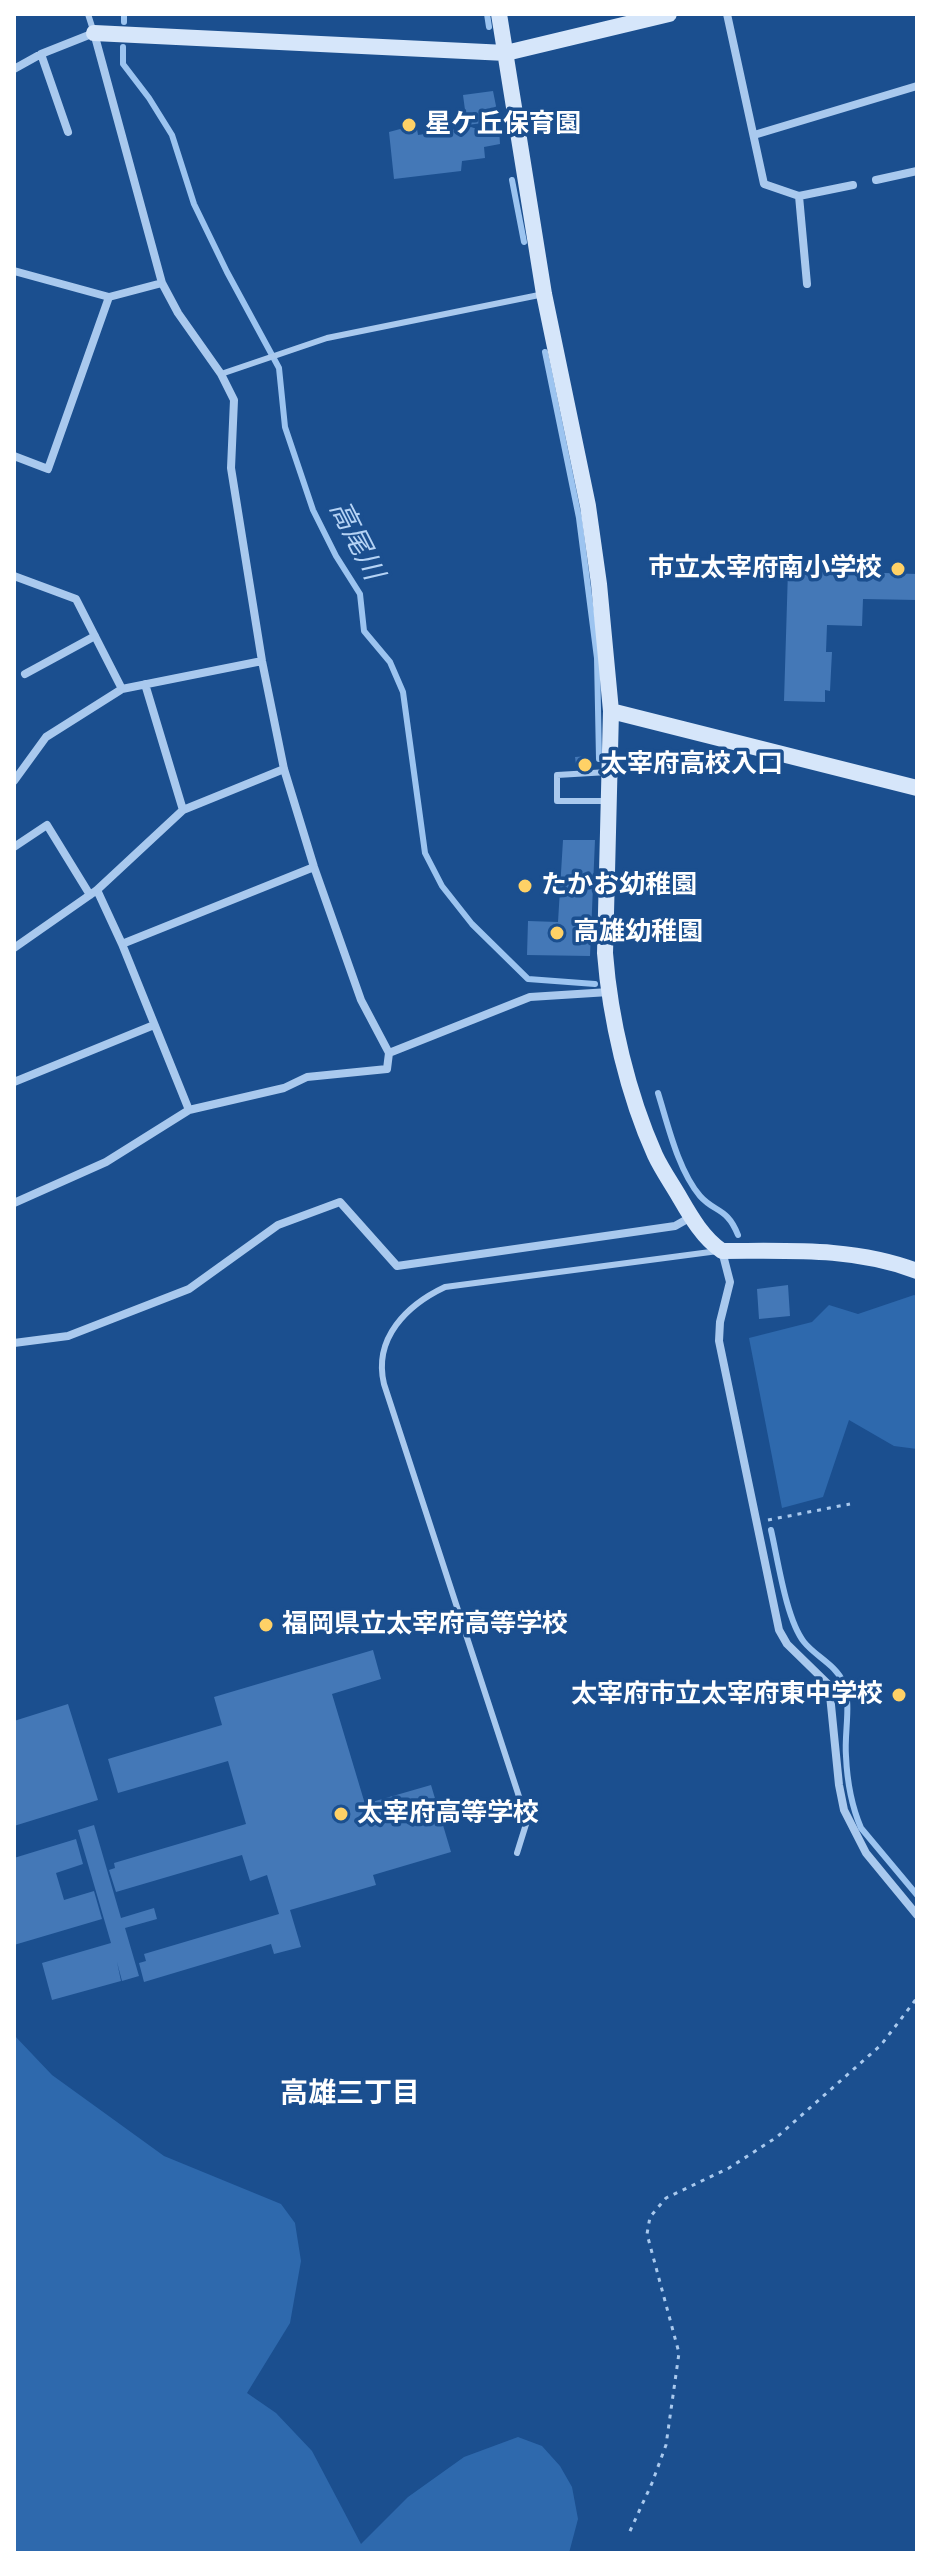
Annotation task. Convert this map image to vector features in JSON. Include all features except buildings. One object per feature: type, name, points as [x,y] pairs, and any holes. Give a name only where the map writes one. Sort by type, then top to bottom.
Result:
[{"type":"street","points":[[499,14],[544,294],[588,506],[599,584],[611,711],[605,953],[609,992],[632,1093],[656,1157],[691,1217],[722,1251],[730,1282],[720,1322],[719,1341],[779,1630],[787,1644],[825,1678],[832,1693],[839,1785],[844,1810],[866,1853],[917,1915]]},
{"type":"street","points":[[14,69],[41,54],[94,33],[506,53],[669,14]]},
{"type":"street","points":[[727,14],[764,184],[799,196],[853,185]]},
{"type":"street","points":[[14,1203],[106,1162],[189,1110],[284,1088],[307,1077],[387,1069],[389,1053],[361,1000],[314,867],[284,769],[262,661],[231,468],[234,400],[221,374],[178,313],[162,283],[94,33]]},
{"type":"street","points":[[41,54],[68,132]]},
{"type":"street","points":[[754,135],[917,86]]},
{"type":"street","points":[[876,180],[917,171]]},
{"type":"street","points":[[799,196],[807,284]]},
{"type":"street","points":[[14,271],[109,297],[162,283]]},
{"type":"street","points":[[14,456],[48,469],[109,297]]},
{"type":"street","points":[[14,576],[76,599],[122,689]]},
{"type":"street","points":[[25,674],[95,636]]},
{"type":"street","points":[[14,781],[46,737],[122,689],[262,661]]},
{"type":"street","points":[[145,684],[183,810]]},
{"type":"street","points":[[611,711],[917,788]]},
{"type":"street","points":[[14,948],[94,892],[183,810],[284,769]]},
{"type":"street","points":[[14,847],[47,825],[94,892],[122,944],[189,1110]]},
{"type":"street","points":[[122,944],[314,867]]},
{"type":"street","points":[[389,1053],[530,997],[609,992]]},
{"type":"street","points":[[14,1082],[154,1025]]},
{"type":"street","points":[[14,1343],[68,1336],[189,1289],[278,1225],[340,1202],[397,1266],[675,1226],[691,1217]]},
{"type":"street","points":[[722,1251],[833,1251],[894,1262],[917,1271]]},
{"type":"lane","points":[[88,14],[94,33]]},
{"type":"lane","points":[[221,374],[327,338],[544,294]]},
{"type":"lane","points":[[609,801],[557,801],[557,775],[610,772]]},
{"type":"lane","points":[[517,1853],[527,1821],[384,1384],[381,1370],[386,1343],[407,1311],[423,1298],[445,1287],[722,1251]]},
{"type":"path","points":[[756,1523],[850,1504]]},
{"type":"path","points":[[630,2531],[666,2445],[679,2353],[647,2234],[650,2217],[666,2198],[729,2168],[777,2137],[881,2045],[917,1998]]},
{"type":"shaded area","points":[[917,1296],[917,1449],[894,1446],[849,1420],[823,1497],[782,1508],[749,1338],[812,1322],[829,1305],[858,1314]]},
{"type":"shaded area","points":[[14,2035],[52,2075],[164,2156],[281,2204],[295,2223],[301,2261],[290,2323],[247,2393],[276,2413],[312,2451],[361,2544],[408,2497],[464,2457],[518,2437],[542,2446],[560,2466],[572,2487],[578,2519],[569,2553],[14,2553]]},
{"type":"waterway","name":"高尾川","points":[[124,14],[124,22]]},
{"type":"waterway","points":[[487,14],[489,27]]},
{"type":"waterway","name":"高尾川","points":[[123,47],[123,64],[172,135],[194,204],[279,368],[285,427],[313,510],[360,594],[364,631],[390,662],[403,692],[425,853],[442,886],[472,924],[528,979],[595,984]]},
{"type":"waterway","points":[[512,180],[524,242]]},
{"type":"waterway","points":[[545,352],[579,518],[597,658],[599,759]]},
{"type":"waterway","points":[[658,1093],[674,1147],[692,1185],[705,1201],[730,1219],[738,1235]]},
{"type":"waterway","points":[[771,1530],[787,1604],[798,1632],[804,1642],[836,1671],[846,1691],[848,1774],[861,1828],[917,1895]]},
{"type":"place","name":"星ケ丘保育園","points":[[409,125]]},
{"type":"place","name":"市立太宰府南小学校","points":[[898,569]]},
{"type":"place","name":"太宰府高校入口","points":[[585,765]]},
{"type":"place","name":"たかお幼稚園","points":[[525,886]]},
{"type":"place","name":"高雄幼稚園","points":[[557,933]]},
{"type":"place","name":"福岡県立太宰府高等学校","points":[[266,1625]]},
{"type":"place","name":"太宰府市立太宰府東中学校","points":[[899,1695]]},
{"type":"place","name":"太宰府高等学校","points":[[341,1814]]},
{"type":"district","name":"高雄三丁目","points":[[350,2095]]}]
